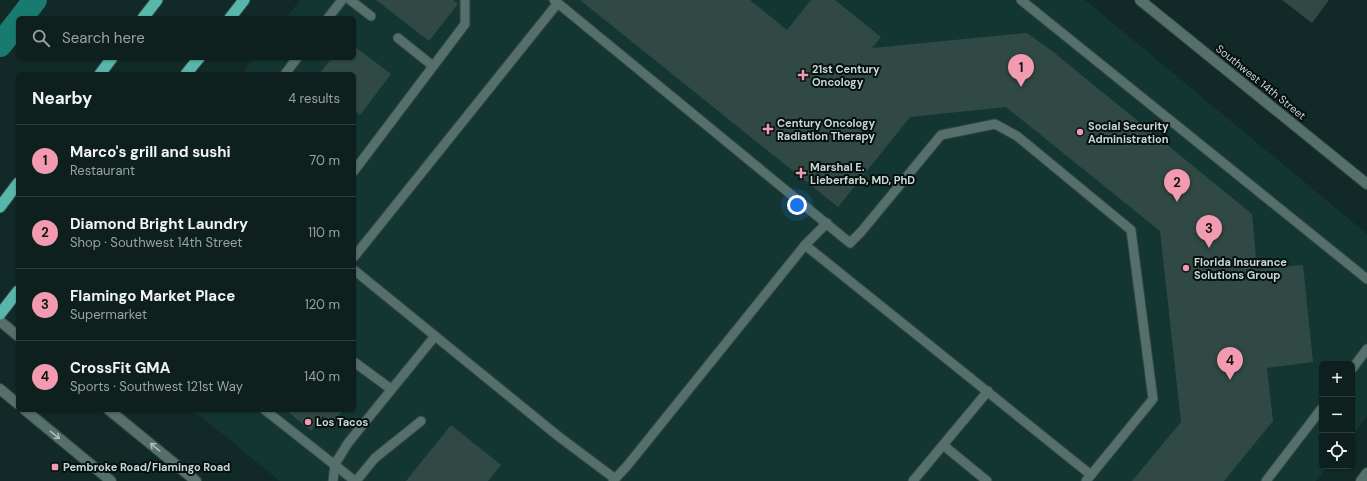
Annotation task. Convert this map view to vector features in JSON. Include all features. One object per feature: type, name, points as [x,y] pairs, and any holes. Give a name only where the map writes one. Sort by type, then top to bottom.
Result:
[{"type":"highway","points":[[145,16],[157,0]]},
{"type":"highway","points":[[232,16],[244,0]]},
{"type":"highway","points":[[102,72],[110,60]]},
{"type":"highway","points":[[188,72],[197,60]]},
{"type":"highway","points":[[0,207],[16,186]]},
{"type":"highway","points":[[0,314],[16,294]]},
{"type":"street","name":"Southwest 14th Street","points":[[1140,0],[1367,184]]},
{"type":"street","points":[[0,321],[16,334]]},
{"type":"street","points":[[0,389],[16,402]]},
{"type":"street","points":[[27,412],[111,481]]},
{"type":"street","points":[[111,412],[196,481]]},
{"type":"street","points":[[1361,481],[1367,473]]},
{"type":"lane","points":[[330,16],[342,0]]},
{"type":"lane","points":[[350,0],[371,16]]},
{"type":"lane","points":[[358,159],[465,24],[465,0]]},
{"type":"lane","points":[[1021,0],[1031,3],[1367,279]]},
{"type":"lane","points":[[356,254],[556,2],[850,243],[861,232],[941,135],[996,124],[1016,136],[1131,230],[1153,399],[1089,478],[988,392],[805,245]]},
{"type":"lane","points":[[398,38],[433,66]]},
{"type":"lane","points":[[287,72],[296,60]]},
{"type":"lane","points":[[356,272],[613,480],[627,466],[805,245],[827,223]]},
{"type":"lane","points":[[333,481],[335,464],[348,443],[435,336]]},
{"type":"lane","points":[[1355,365],[1367,350]]},
{"type":"lane","points":[[356,363],[391,389]]},
{"type":"lane","points":[[914,481],[988,392]]},
{"type":"lane","points":[[267,412],[315,451],[335,464],[356,481],[375,458],[421,421]]},
{"type":"lane","points":[[1266,481],[1319,412]]},
{"type":"lane","points":[[943,445],[987,481]]},
{"type":"shaded area","points":[[300,0],[1085,0],[1367,234],[1367,416],[1355,431],[1355,361],[1319,361],[1319,469],[1326,469],[1316,481],[280,481],[195,412],[356,412],[356,72],[244,72],[252,60],[356,60],[356,16],[288,16]]},
{"type":"building","points":[[376,0],[453,0],[458,4],[429,41]]},
{"type":"building","points":[[580,0],[750,0],[787,30],[811,0],[835,0],[881,37],[872,48],[1027,33],[1052,51],[1252,214],[1257,269],[1303,265],[1313,362],[1267,368],[1273,421],[1224,481],[1132,481],[1181,422],[1160,231],[1006,107],[910,117],[838,207]]},
{"type":"building","points":[[1282,0],[1329,0],[1312,23]]},
{"type":"building","points":[[356,48],[391,74],[360,115],[356,112],[356,72],[321,72],[330,60],[356,60]]},
{"type":"building","points":[[288,412],[341,412],[332,424],[323,416],[311,431]]},
{"type":"building","points":[[451,425],[501,465],[488,481],[406,481]]},
{"type":"waterway","points":[[23,16],[35,0]]},
{"type":"waterway","points":[[0,45],[16,25]]},
{"type":"place","name":"21st Century Oncology","points":[[803,75]]},
{"type":"place","name":"Marco's grill and sushi","points":[[1021,87]]},
{"type":"place","name":"Century Oncology Radiation Therapy","points":[[768,129]]},
{"type":"place","name":"Social Security Administration","points":[[1080,132]]},
{"type":"place","name":"Marshal E. Lieberfarb, MD, PhD","points":[[801,173]]},
{"type":"place","name":"Diamond Bright Laundry","points":[[1177,202]]},
{"type":"place","name":"Flamingo Market Place","points":[[1209,248]]},
{"type":"place","name":"Florida Insurance Solutions Group","points":[[1186,268]]},
{"type":"place","name":"CrossFit GMA","points":[[1230,380]]},
{"type":"place","name":"Los Tacos","points":[[308,422]]},
{"type":"place","name":"Pembroke Road/Flamingo Road","points":[[55,467]]}]
